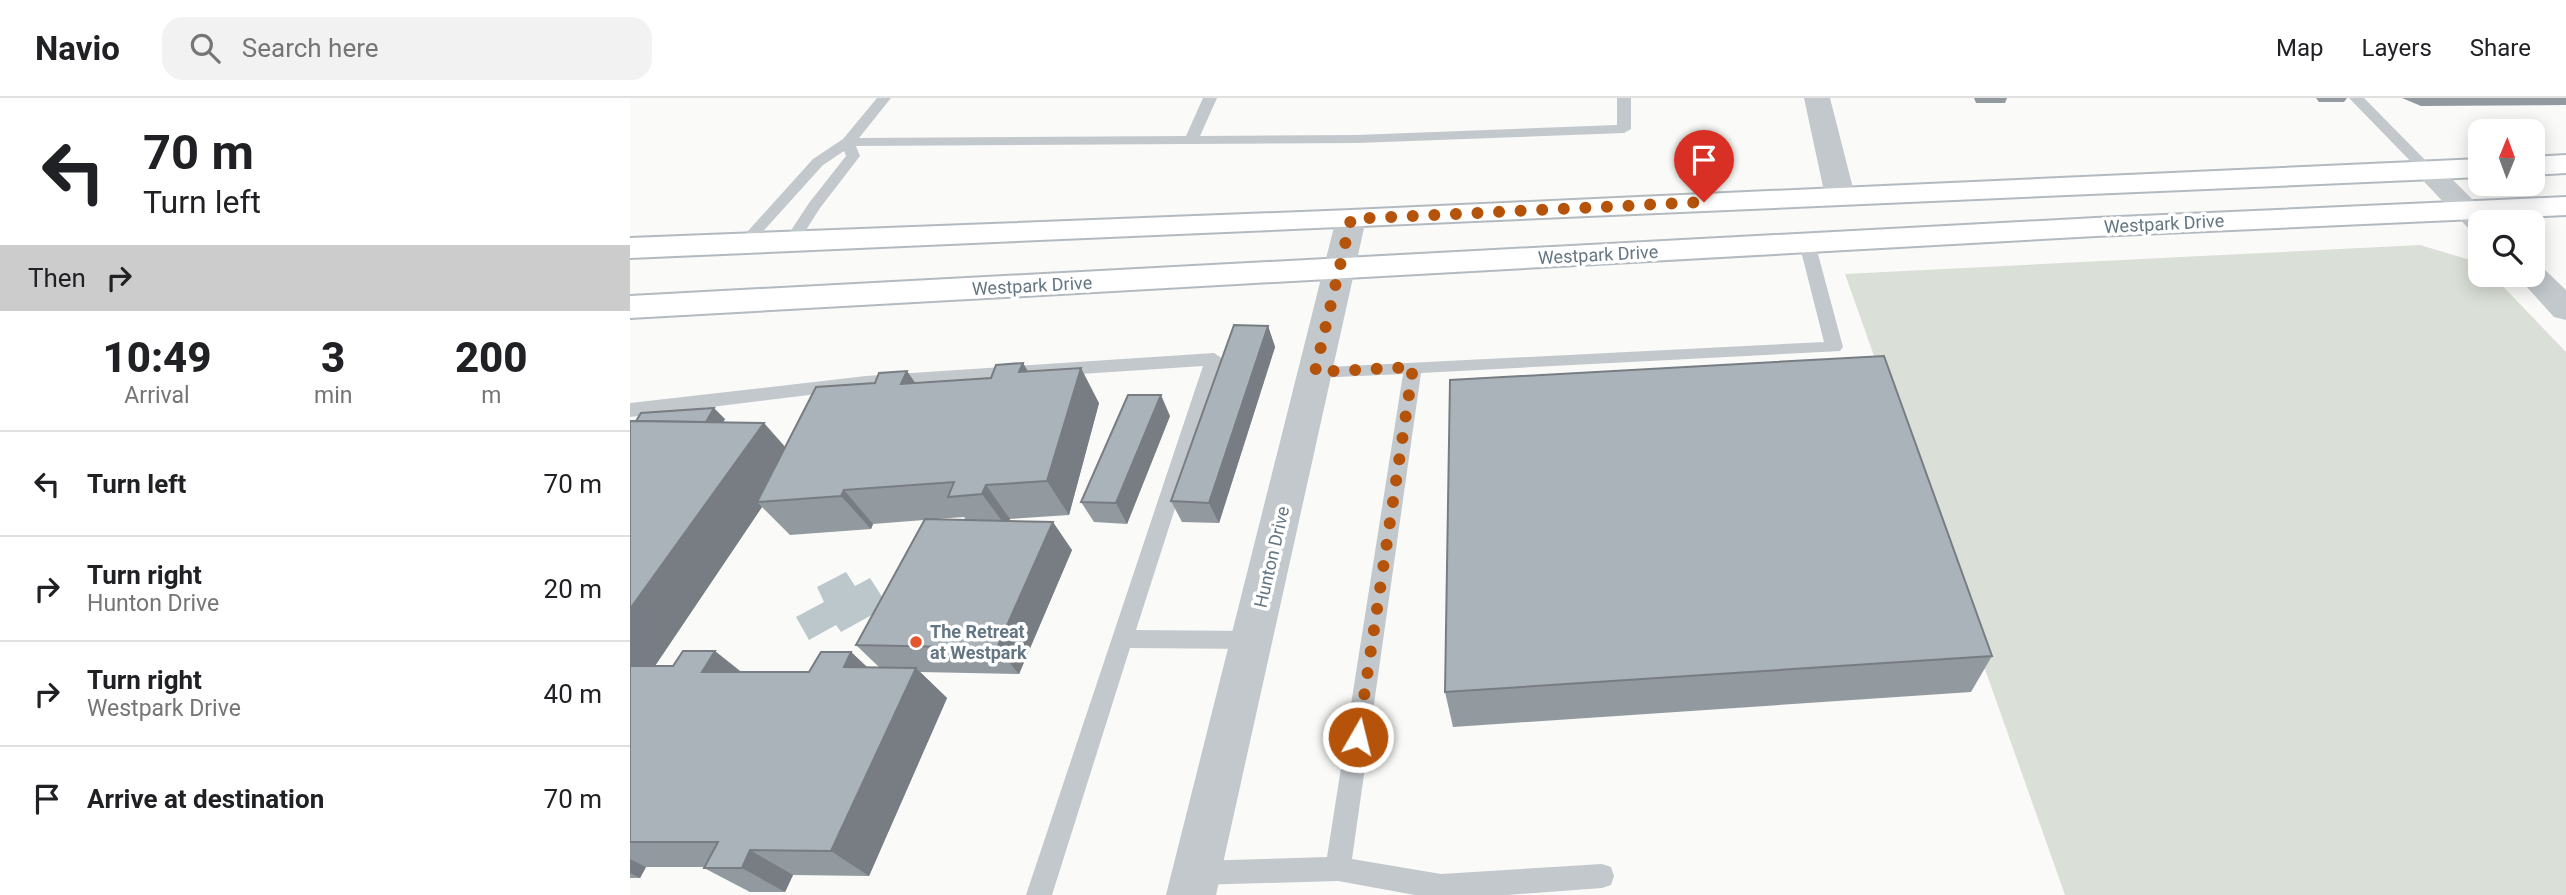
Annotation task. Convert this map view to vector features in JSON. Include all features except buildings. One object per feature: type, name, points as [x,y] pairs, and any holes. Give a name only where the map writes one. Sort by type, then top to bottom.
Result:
[{"type":"main road","points":[[2545,165],[2566,164]]},
{"type":"main road","points":[[630,248],[1351,219],[2468,169]]},
{"type":"main road","points":[[1840,196],[1918,220],[1982,234]]},
{"type":"main road","points":[[1735,247],[1766,224],[1821,216],[1835,206],[1840,196]]},
{"type":"main road","name":"Westpark Drive","points":[[2529,210],[2566,206]]},
{"type":"main road","name":"Westpark Drive","points":[[630,307],[1982,234],[2468,216]]},
{"type":"street","points":[[1818,98],[1840,196]]},
{"type":"street","points":[[2428,171],[2468,210]]},
{"type":"street","name":"Hunton Drive","points":[[1194,884],[1351,219]]},
{"type":"street","points":[[2544,287],[2566,309]]},
{"type":"lane","points":[[744,244],[818,162],[848,142],[884,98]]},
{"type":"lane","points":[[1191,140],[1210,98]]},
{"type":"lane","points":[[848,142],[1357,139],[1624,129],[1624,98]]},
{"type":"lane","points":[[2356,98],[2428,171]]},
{"type":"lane","points":[[792,241],[814,206],[853,156],[848,142]]},
{"type":"lane","points":[[1315,372],[1835,347],[1807,243]]},
{"type":"lane","points":[[630,410],[866,382],[1214,359],[1039,895]]},
{"type":"lane","points":[[1338,869],[1413,367]]},
{"type":"lane","points":[[1123,639],[1252,640]]},
{"type":"lane","points":[[1194,884],[1338,869],[1441,887],[1602,876]]},
{"type":"shaded area","points":[[2420,245],[2468,259],[2468,287],[2504,287],[2566,352],[2566,895],[2065,895],[1845,274]]},
{"type":"shaded area","points":[[846,572],[855,586],[870,578],[888,606],[841,632],[836,625],[809,640],[796,617],[824,602],[817,587]]},
{"type":"place","name":"The Retreat at Westpark","points":[[916,642]]},
{"type":"route","points":[[1358,737],[1413,367],[1315,372],[1351,219],[1704,202]]}]
